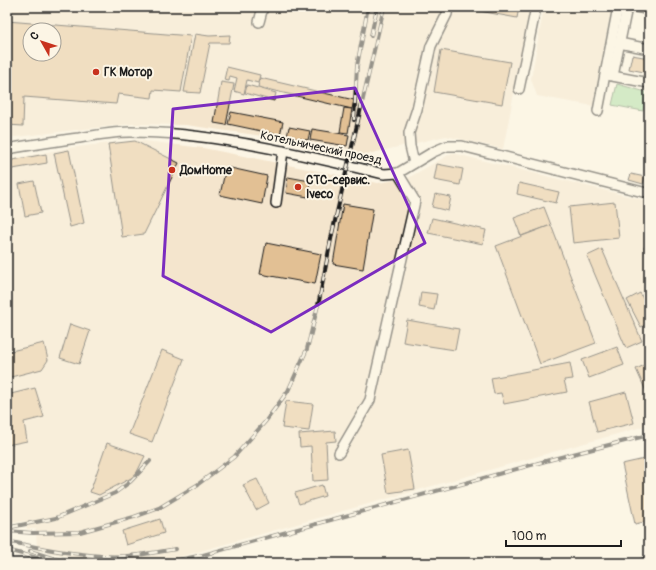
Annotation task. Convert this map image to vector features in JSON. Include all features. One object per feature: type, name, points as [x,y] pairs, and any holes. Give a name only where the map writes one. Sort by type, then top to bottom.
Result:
[{"type":"street","points":[[259,22],[263,7]]},
{"type":"street","points":[[414,163],[410,146],[410,133],[431,46],[447,14],[448,7]]},
{"type":"street","points":[[519,89],[536,7]]},
{"type":"street","points":[[609,75],[618,7]]},
{"type":"street","points":[[598,111],[619,43],[627,7]]},
{"type":"street","points":[[635,7],[649,10]]},
{"type":"street","points":[[619,43],[649,49]]},
{"type":"street","points":[[609,75],[649,83]]},
{"type":"street","name":"Котельнический проезд","points":[[7,149],[129,132],[220,140],[283,151],[384,174],[398,173]]},
{"type":"street","points":[[339,453],[370,400],[415,201],[398,173],[433,152],[447,146],[462,146],[643,192]]},
{"type":"street","points":[[276,203],[283,151]]},
{"type":"street","points":[[644,563],[649,561]]},
{"type":"highlighted area","points":[[355,88],[425,243],[271,332],[163,276],[173,109]]},
{"type":"shaded area","points":[[7,7],[531,7],[503,149],[446,136],[359,156],[345,148],[186,125],[133,124],[7,138]]},
{"type":"shaded area","points":[[544,7],[612,7],[593,106],[537,96],[531,79]]},
{"type":"shaded area","points":[[136,140],[203,148],[378,183],[408,178],[452,153],[644,200],[649,182],[649,425],[176,558],[137,563],[117,563],[83,560],[37,550],[36,529],[27,529],[25,521],[7,524],[7,160],[68,148]]},
{"type":"green space","points":[[617,84],[646,92],[643,111],[612,105]]},
{"type":"building","points":[[458,7],[519,7],[517,18]]},
{"type":"building","name":"ГК Мотор","points":[[7,21],[22,22],[22,62],[62,62],[62,25],[191,36],[181,92],[153,90],[152,98],[118,94],[116,104],[24,97],[23,126],[7,125]]},
{"type":"building","points":[[195,34],[209,36],[230,35],[229,43],[210,43],[200,93],[184,92]]},
{"type":"building","points":[[441,50],[510,62],[502,104],[434,92]]},
{"type":"building","points":[[632,55],[649,58],[649,73],[629,69]]},
{"type":"building","points":[[227,67],[260,75],[258,83],[247,80],[244,94],[234,91],[237,78],[230,76],[229,81],[224,80]]},
{"type":"building","points":[[260,78],[354,100],[352,109],[258,87]]},
{"type":"building","points":[[221,82],[234,84],[226,125],[214,123]]},
{"type":"building","points":[[247,85],[276,93],[274,101],[245,93]]},
{"type":"building","points":[[344,108],[352,109],[348,133],[340,132]]},
{"type":"building","points":[[231,112],[283,122],[280,135],[228,124]]},
{"type":"building","points":[[289,127],[310,131],[308,140],[287,137]]},
{"type":"building","points":[[312,129],[349,135],[347,146],[310,140]]},
{"type":"building","points":[[135,141],[179,163],[144,234],[122,237],[108,144]]},
{"type":"building","points":[[69,150],[84,223],[70,227],[54,153]]},
{"type":"building","points":[[46,154],[47,163],[7,170],[7,161]]},
{"type":"building","points":[[437,164],[463,169],[460,185],[434,180]]},
{"type":"building","points":[[226,167],[267,176],[262,204],[220,195]]},
{"type":"building","points":[[631,174],[645,177],[643,184],[629,180]]},
{"type":"building","name":"СТС-сервис. Iveco","points":[[288,177],[310,181],[308,197],[286,193]]},
{"type":"building","points":[[34,181],[41,213],[25,216],[19,184]]},
{"type":"building","points":[[519,183],[559,192],[556,203],[517,194]]},
{"type":"building","points":[[435,194],[451,197],[448,211],[432,207]]},
{"type":"building","points":[[615,202],[619,238],[573,243],[569,207]]},
{"type":"building","points":[[343,204],[373,209],[363,269],[333,264]]},
{"type":"building","points":[[544,207],[551,225],[521,236],[514,218]]},
{"type":"building","points":[[432,218],[486,230],[483,244],[428,233]]},
{"type":"building","points":[[551,225],[596,343],[540,364],[496,246]]},
{"type":"building","points":[[266,243],[321,254],[315,284],[260,274]]},
{"type":"building","points":[[649,246],[649,265],[644,247]]},
{"type":"building","points":[[602,249],[642,341],[626,348],[587,256]]},
{"type":"building","points":[[421,292],[437,294],[434,310],[419,307]]},
{"type":"building","points":[[640,293],[649,310],[649,323],[641,327],[627,300]]},
{"type":"building","points":[[407,320],[459,329],[455,350],[403,342]]},
{"type":"building","points":[[70,324],[90,331],[79,364],[60,358]]},
{"type":"building","points":[[44,343],[48,360],[42,369],[7,378],[7,352]]},
{"type":"building","points":[[617,347],[624,365],[589,378],[582,360]]},
{"type":"building","points":[[162,350],[184,359],[152,442],[129,434]]},
{"type":"building","points":[[570,363],[573,379],[564,380],[567,392],[504,404],[501,393],[494,394],[491,378]]},
{"type":"building","points":[[649,363],[649,398],[636,369]]},
{"type":"building","points":[[35,388],[44,417],[24,422],[27,441],[7,445],[7,395]]},
{"type":"building","points":[[626,392],[634,423],[597,432],[589,402]]},
{"type":"building","points":[[286,401],[313,404],[309,431],[282,428]]},
{"type":"building","points":[[335,431],[336,441],[326,442],[328,480],[313,481],[311,446],[300,447],[299,434]]},
{"type":"building","points":[[107,443],[145,456],[135,476],[99,495],[90,492]]},
{"type":"building","points":[[408,450],[415,489],[388,493],[381,455]]},
{"type":"building","points":[[649,458],[649,521],[635,524],[622,464]]},
{"type":"building","points":[[257,479],[269,503],[256,510],[243,485]]},
{"type":"building","points":[[322,485],[325,496],[299,504],[295,493]]},
{"type":"building","points":[[160,519],[164,533],[126,545],[122,531]]},
{"type":"railway","points":[[354,120],[357,66],[368,7]]},
{"type":"railway","points":[[371,36],[377,7]]},
{"type":"railway","points":[[7,531],[33,533],[80,532],[134,517],[159,508],[197,485],[234,457],[265,422],[288,391],[307,349],[384,7]]},
{"type":"railway","points":[[163,563],[203,555],[553,459],[649,435]]},
{"type":"railway","points":[[11,527],[56,518],[115,493],[130,482],[150,461]]},
{"type":"railway","points":[[7,541],[78,554],[102,556],[130,556],[176,549]]},
{"type":"railway","points":[[7,550],[37,558]]},
{"type":"railway","points":[[30,551],[68,563]]},
{"type":"railway","points":[[63,559],[83,563]]},
{"type":"place","name":"ГК Мотор","points":[[96,72]]},
{"type":"place","name":"ДомHome","points":[[172,170]]},
{"type":"place","name":"СТС-сервис. Iveco","points":[[298,187]]}]
